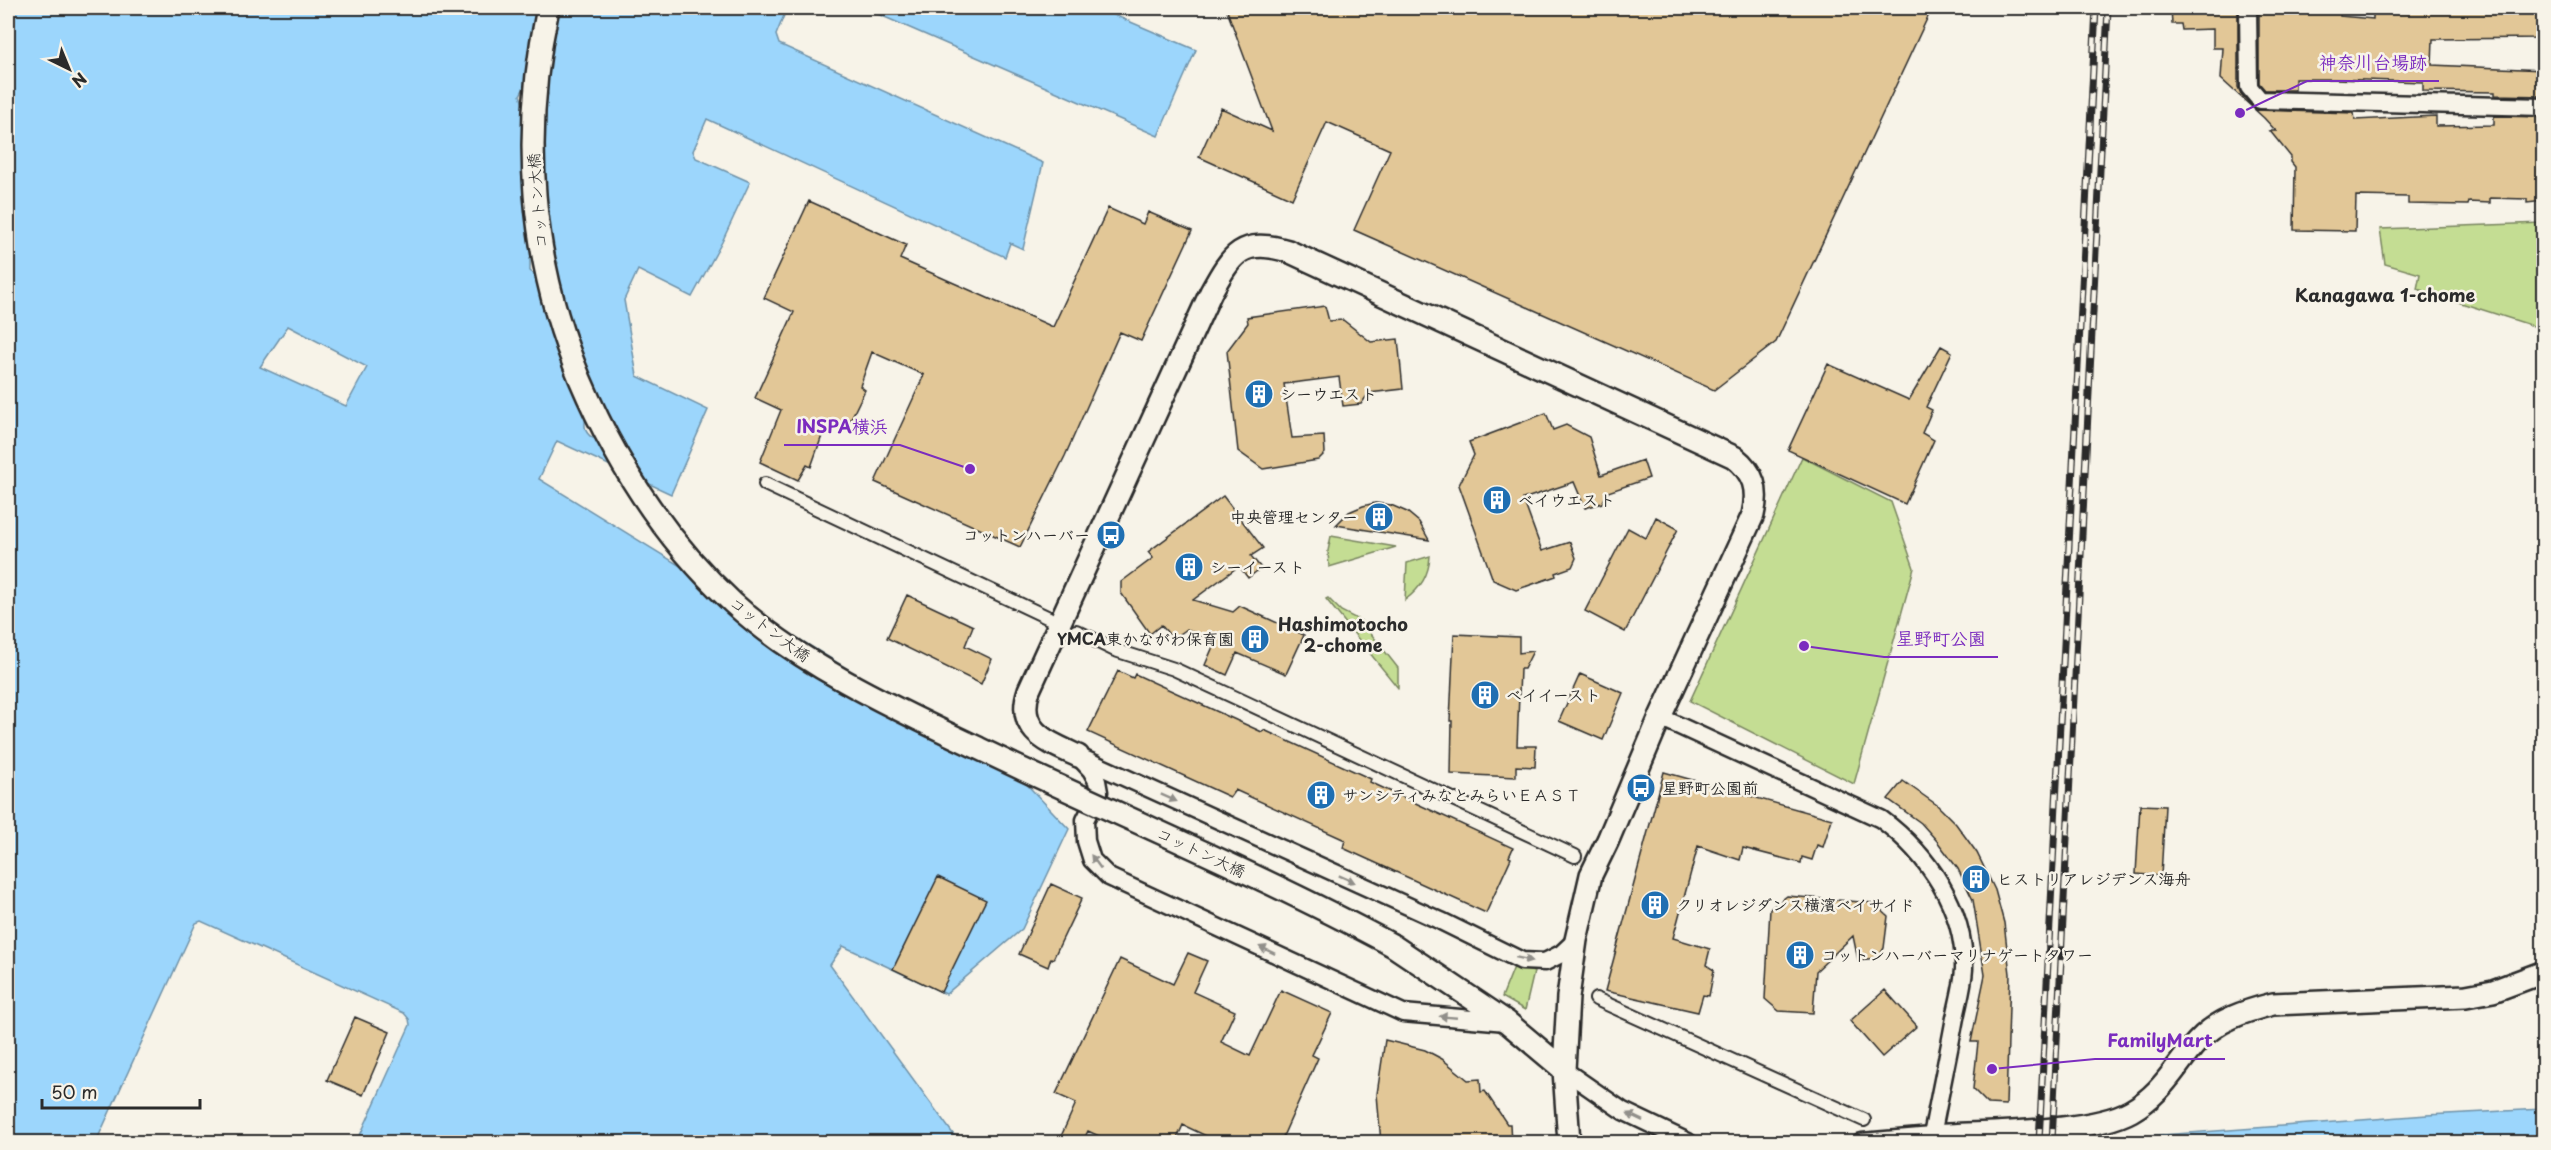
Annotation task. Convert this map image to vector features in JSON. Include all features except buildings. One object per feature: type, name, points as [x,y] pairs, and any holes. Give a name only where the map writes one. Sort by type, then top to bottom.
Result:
[{"type":"street","name":"コットン大橋","points":[[548,8],[534,96],[532,149],[534,199],[544,265],[553,302],[572,359],[599,423],[631,479],[663,527],[695,566],[735,605],[765,629],[828,672],[899,711],[1321,906],[1392,945],[1507,1022],[1564,1070]]},
{"type":"street","points":[[2248,8],[2249,87],[2260,100],[2544,107]]},
{"type":"street","points":[[1569,1143],[1564,1070],[1568,997],[1576,940],[1591,875],[1660,717],[1753,515],[1756,492],[1753,479],[1745,466],[1721,449],[1288,250],[1258,245],[1246,248],[1229,262],[1211,292],[1029,690],[1026,711],[1033,730],[1042,739],[1441,921],[1522,962],[1545,962],[1561,954],[1576,940]]},
{"type":"street","points":[[765,484],[1049,618]]},
{"type":"street","points":[[1076,631],[1115,650],[1174,669],[1575,856]]},
{"type":"street","points":[[1660,717],[1881,819],[1900,833],[1933,870],[1945,891],[1959,932],[1964,971],[1932,1136]]},
{"type":"street","points":[[1078,756],[1091,770],[1099,792],[1085,820],[1086,841],[1092,860],[1109,877],[1403,1013],[1507,1022]]},
{"type":"street","points":[[1099,792],[1137,783]]},
{"type":"street","points":[[1862,1143],[2052,1128],[2108,1120],[2120,1116],[2153,1096],[2172,1077],[2198,1041],[2212,1029],[2237,1015],[2273,1004],[2466,996],[2493,991],[2544,972]]},
{"type":"street","points":[[1596,999],[1864,1120]]},
{"type":"street","points":[[1564,1070],[1623,1111],[1688,1143]]},
{"type":"green space","points":[[2543,223],[2543,329],[2417,289],[2420,274],[2385,264],[2380,229]]},
{"type":"green space","points":[[1802,457],[1891,502],[1914,568],[1854,784],[1690,701]]},
{"type":"green space","points":[[1331,536],[1396,547],[1329,567],[1328,551]]},
{"type":"green space","points":[[1430,556],[1423,581],[1405,600],[1407,563]]},
{"type":"green space","points":[[1328,598],[1341,611],[1361,621],[1398,668],[1398,688],[1326,599]]},
{"type":"green space","points":[[1514,967],[1534,972],[1525,1010],[1502,997]]},
{"type":"water","points":[[8,8],[787,8],[776,35],[779,44],[1043,163],[1023,249],[1010,243],[1005,257],[707,119],[693,151],[696,158],[750,182],[722,242],[692,297],[638,270],[624,300],[637,376],[708,410],[671,494],[557,441],[539,479],[1015,772],[1069,829],[1022,929],[946,994],[843,946],[830,965],[959,1142],[357,1142],[410,1025],[409,1019],[404,1013],[201,921],[196,923],[96,1142],[8,1142]],"holes":[[[526,84],[546,89],[548,94],[544,106],[524,107],[520,95]],[[536,252],[553,253],[558,263],[554,274],[539,278],[530,271],[530,258]],[[288,326],[367,367],[346,406],[260,367]],[[602,411],[610,417],[611,428],[602,438],[593,438],[585,428],[586,416]]]},
{"type":"water","points":[[864,8],[1098,8],[1196,50],[1158,136]]},
{"type":"water","points":[[2543,1109],[2543,1142],[2070,1142],[2427,1115]]},
{"type":"railway","points":[[2039,1142],[2096,8]]},
{"type":"railway","points":[[2052,1142],[2108,8]]},
{"type":"place","name":"神奈川台場跡","points":[[2240,113]]},
{"type":"place","name":"シーウエスト","points":[[1259,394]]},
{"type":"place","name":"INSPA横浜","points":[[970,469]]},
{"type":"place","name":"ベイウエスト","points":[[1497,500]]},
{"type":"place","name":"中央管理センター","points":[[1379,517]]},
{"type":"place","name":"コットンハーバー","points":[[1111,535]]},
{"type":"place","name":"シーイースト","points":[[1189,567]]},
{"type":"place","name":"YMCA東かながわ保育園","points":[[1255,639]]},
{"type":"place","name":"星野町公園","points":[[1804,646]]},
{"type":"place","name":"ベイイースト","points":[[1485,695]]},
{"type":"place","name":"星野町公園前","points":[[1641,788]]},
{"type":"place","name":"サンシティみなとみらいＥＡＳＴ","points":[[1321,795]]},
{"type":"place","name":"ヒストリアレジデンス海舟","points":[[1976,879]]},
{"type":"place","name":"クリオレジダンス横濱ベイサイド","points":[[1655,905]]},
{"type":"place","name":"コットンハーバーマリナゲートタワー","points":[[1800,955]]},
{"type":"place","name":"FamilyMart","points":[[1992,1069]]},
{"type":"district","name":"Kanagawa 1-chome","points":[[2385,296]]},
{"type":"district","name":"Hashimotocho 2-chome","points":[[1343,635]]}]
